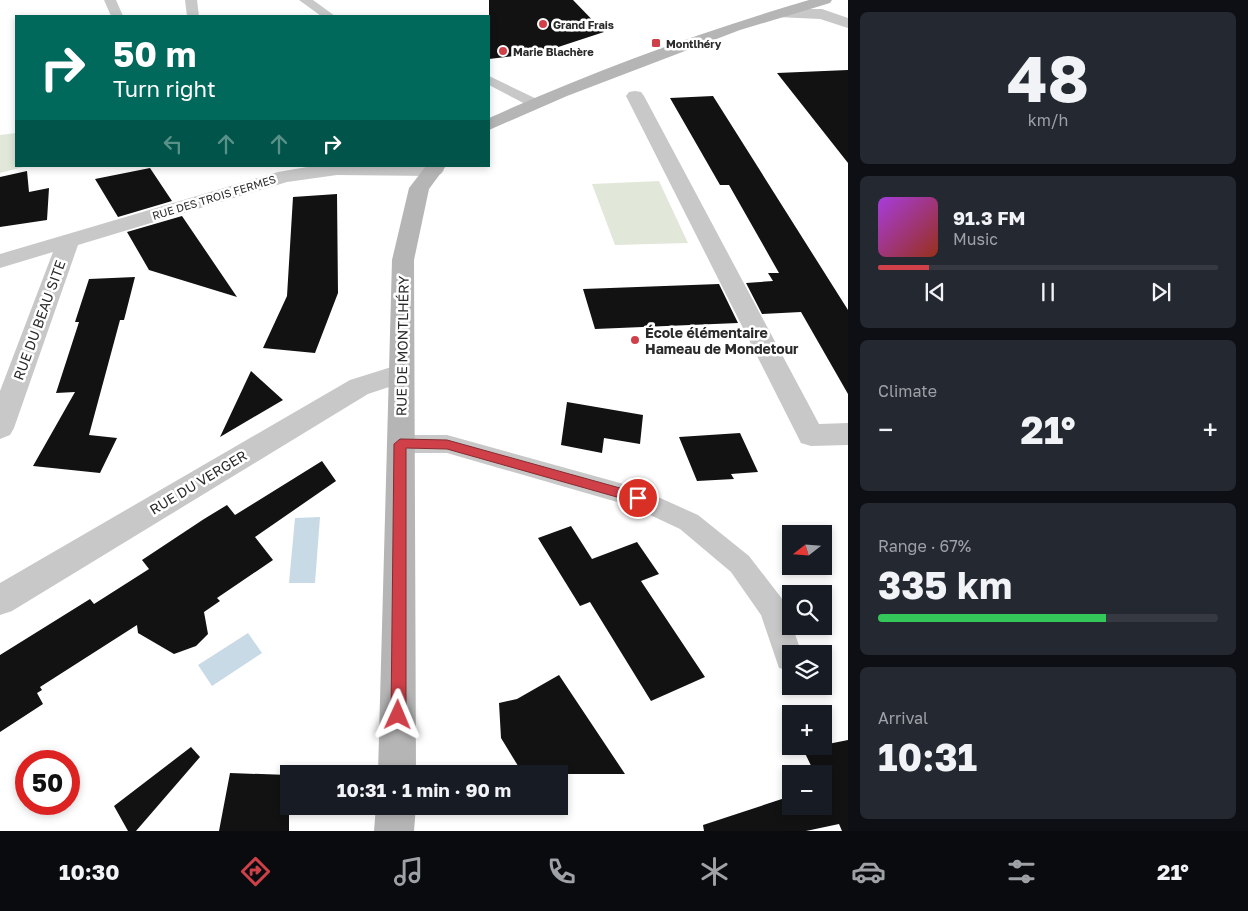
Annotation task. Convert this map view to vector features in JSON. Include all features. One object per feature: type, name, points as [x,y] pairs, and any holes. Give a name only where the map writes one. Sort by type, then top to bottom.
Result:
[{"type":"main road","points":[[492,121],[561,92],[786,7],[825,0]]},
{"type":"main road","name":"RUE DE MONTLHÉRY","points":[[398,765],[403,260],[416,198],[420,188],[435,168]]},
{"type":"main road","points":[[394,831],[395,815]]},
{"type":"street","points":[[829,0],[848,18]]},
{"type":"street","points":[[786,7],[822,14],[848,23]]},
{"type":"street","points":[[635,96],[811,435],[848,434]]},
{"type":"street","name":"RUE DES TROIS FERMES","points":[[0,260],[285,176],[337,169],[435,168]]},
{"type":"street","name":"RUE DU BEAU SITE","points":[[0,428],[68,241]]},
{"type":"street","name":"RUE DU VERGER","points":[[0,600],[359,387],[401,373]]},
{"type":"lane","points":[[110,0],[117,15]]},
{"type":"lane","points":[[191,0],[193,15]]},
{"type":"lane","points":[[305,0],[328,15]]},
{"type":"lane","points":[[490,81],[536,104]]},
{"type":"lane","points":[[400,444],[447,444],[638,498],[689,522],[740,564],[773,609],[785,645]]},
{"type":"shaded area","points":[[15,133],[15,167],[23,167],[0,173],[0,135]]},
{"type":"shaded area","points":[[659,181],[688,243],[615,245],[592,184]]},
{"type":"water","points":[[320,517],[315,583],[289,583],[295,518]]},
{"type":"water","points":[[248,633],[262,653],[212,686],[198,665]]},
{"type":"building","name":"Grand Frais","points":[[489,0],[573,0],[604,32],[540,53],[490,59]]},
{"type":"building","points":[[848,70],[848,163],[777,73]]},
{"type":"building","points":[[713,96],[848,310],[848,394],[801,312],[762,314],[746,283],[773,281],[768,273],[779,273],[729,185],[720,185],[670,98]]},
{"type":"building","points":[[150,168],[172,201],[118,217],[95,179]]},
{"type":"building","points":[[27,171],[29,192],[49,188],[47,220],[0,227],[0,177]]},
{"type":"building","points":[[337,194],[338,293],[315,353],[263,348],[287,296],[293,197]]},
{"type":"building","points":[[182,216],[237,297],[149,270],[127,232]]},
{"type":"building","points":[[135,277],[124,320],[120,320],[89,435],[117,438],[100,473],[33,466],[75,392],[56,393],[79,322],[75,322],[89,279]]},
{"type":"building","points":[[719,284],[738,323],[595,329],[583,289]]},
{"type":"building","points":[[251,371],[283,400],[220,437]]},
{"type":"building","points":[[567,402],[643,415],[640,444],[604,438],[602,453],[561,445]]},
{"type":"building","points":[[740,433],[758,472],[731,474],[734,479],[697,481],[679,437]]},
{"type":"building","points":[[322,461],[336,481],[255,537],[273,560],[217,598],[220,601],[204,612],[208,634],[196,646],[174,654],[138,633],[137,625],[40,687],[42,690],[37,693],[43,704],[0,732],[0,655],[90,599],[94,604],[149,569],[142,560],[227,505],[235,515]]},
{"type":"building","points":[[571,526],[592,559],[637,542],[659,574],[641,581],[705,677],[651,701],[590,602],[580,606],[538,538]]},
{"type":"building","points":[[559,675],[625,774],[568,774],[568,765],[518,765],[501,738],[499,703],[517,699]]},
{"type":"building","points":[[848,740],[848,831],[842,831],[839,824],[806,831],[704,831],[703,825],[782,799],[782,815],[832,815],[832,765],[811,765],[806,755],[832,755],[832,743]]},
{"type":"building","points":[[191,747],[200,757],[136,831],[128,831],[114,806]]},
{"type":"building","points":[[230,773],[280,775],[280,815],[289,815],[289,831],[219,831]]},
{"type":"place","name":"Grand Frais","points":[[543,24]]},
{"type":"place","name":"Montlhéry","points":[[656,43]]},
{"type":"place","name":"Marie Blachère","points":[[503,51]]},
{"type":"place","name":"École élémentaire Hameau de Mondetour","points":[[635,340]]},
{"type":"route","points":[[398,715],[400,656],[400,444],[447,444],[638,498]]}]
